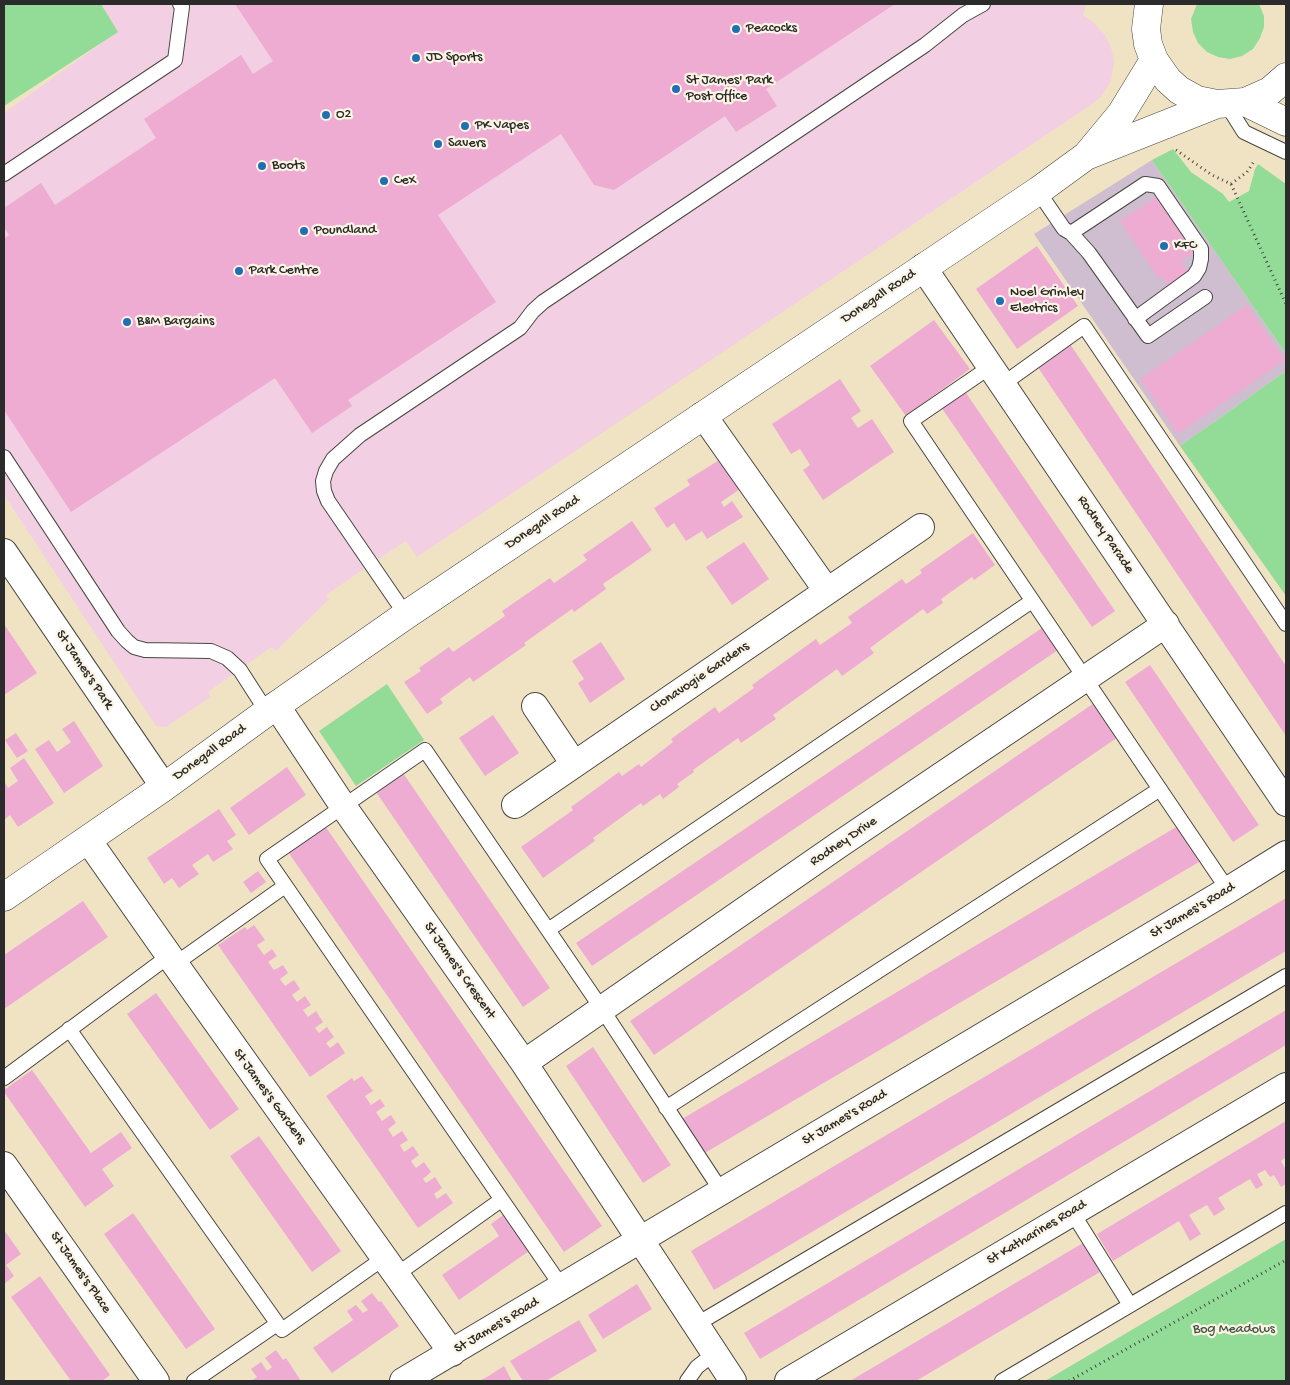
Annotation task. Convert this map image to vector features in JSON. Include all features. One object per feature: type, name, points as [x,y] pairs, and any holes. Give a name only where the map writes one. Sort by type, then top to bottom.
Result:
[{"type":"main road","points":[[1142,6],[1148,44],[1154,60],[1168,80],[1179,90],[1197,100],[1230,104],[1286,122]]},
{"type":"main road","name":"Donegall Road","points":[[4,897],[164,787],[271,709],[406,616],[702,415],[1038,191],[1086,156],[1120,114],[1154,60]]},
{"type":"main road","name":"Donegall Road","points":[[1086,156],[1270,91],[1286,77]]},
{"type":"street","name":"Rodney Parade","points":[[923,267],[1286,803]]},
{"type":"street","points":[[702,415],[827,591]]},
{"type":"street","name":"Clonavogie Gardens","points":[[516,804],[921,526]]},
{"type":"street","name":"St James's Park","points":[[4,552],[164,787]]},
{"type":"street","name":"Rodney Drive","points":[[524,1063],[840,844],[1166,624]]},
{"type":"street","points":[[535,706],[574,764]]},
{"type":"street","name":"St James's Crescent","points":[[271,709],[343,806],[524,1063],[639,1239]]},
{"type":"street","name":"St James's Gardens","points":[[88,840],[452,1353]]},
{"type":"street","name":"St James's Road","points":[[403,1381],[1286,854]]},
{"type":"street","name":"St Katharines Road","points":[[788,1381],[1286,1086]]},
{"type":"street","name":"St James's Place","points":[[4,1165],[156,1381]]},
{"type":"street","points":[[639,1239],[733,1381]]},
{"type":"lane","points":[[4,174],[175,60],[182,7],[180,4]]},
{"type":"lane","points":[[406,616],[328,501],[323,481],[332,459],[360,435],[520,328],[532,311],[542,302],[924,45],[963,15],[983,4]]},
{"type":"lane","points":[[1230,104],[1244,132],[1286,152]]},
{"type":"lane","points":[[1072,233],[1145,184],[1158,186],[1201,249],[1201,259],[1199,268],[1194,276],[1135,319]]},
{"type":"lane","points":[[1038,191],[1064,229],[1072,233],[1089,253],[1148,336],[1205,297]]},
{"type":"lane","points":[[1228,890],[912,421],[1084,326],[1286,624]]},
{"type":"lane","points":[[4,457],[126,641],[134,647],[145,650],[211,651],[227,658],[240,670],[271,709]]},
{"type":"lane","points":[[548,930],[1032,601]]},
{"type":"lane","points":[[562,1287],[267,859],[425,750],[602,1009],[722,1192]]},
{"type":"lane","points":[[666,1108],[1160,789]]},
{"type":"lane","points":[[4,1078],[69,1029],[285,886]]},
{"type":"lane","points":[[697,1324],[1286,976]]},
{"type":"lane","points":[[69,1029],[282,1330],[501,1200]]},
{"type":"lane","points":[[1072,1212],[1130,1305]]},
{"type":"lane","points":[[1002,1381],[1286,1213]]},
{"type":"lane","points":[[194,1381],[277,1324]]},
{"type":"lane","points":[[687,1381],[697,1367],[715,1352]]},
{"type":"path","points":[[1174,147],[1212,175],[1231,184],[1286,304]]},
{"type":"path","points":[[1231,184],[1247,172],[1259,154]]},
{"type":"path","points":[[1069,1381],[1286,1260]]},
{"type":"shaded area","name":"Park Centre","points":[[101,4],[1086,4],[1083,16],[1091,20],[1105,35],[1111,47],[1114,61],[1111,81],[1101,97],[1088,107],[417,557],[406,541],[371,564],[326,595],[329,599],[276,651],[271,647],[208,692],[211,697],[166,727],[156,726],[4,495],[4,113],[117,32]]},
{"type":"shaded area","points":[[1152,160],[1286,354],[1286,371],[1180,446],[1034,234]]},
{"type":"green space","points":[[4,4],[101,4],[118,32],[4,106]]},
{"type":"green space","points":[[1197,4],[1259,4],[1264,16],[1264,27],[1253,49],[1242,56],[1230,59],[1218,57],[1207,52],[1198,43],[1193,32],[1191,19]]},
{"type":"green space","points":[[1173,149],[1191,172],[1223,194],[1229,202],[1249,191],[1258,164],[1286,184],[1286,354],[1152,160]]},
{"type":"green space","points":[[1286,371],[1286,596],[1180,446]]},
{"type":"green space","points":[[387,684],[424,740],[356,786],[319,731]]},
{"type":"green space","name":"Bog Meadows","points":[[1286,1239],[1286,1381],[1045,1381]]},
{"type":"building","name":"Park Centre","points":[[235,4],[895,4],[766,89],[777,106],[736,132],[725,116],[614,190],[594,185],[561,134],[438,215],[496,302],[348,400],[352,406],[312,433],[275,378],[71,512],[4,410],[4,239],[9,235],[4,227],[4,208],[41,183],[55,205],[156,138],[144,119],[241,55],[253,74],[273,61]]},
{"type":"building","name":"KFC","points":[[1159,195],[1195,252],[1181,261],[1188,272],[1168,286],[1162,276],[1159,279],[1120,221]]},
{"type":"building","points":[[1037,246],[1078,306],[1017,349],[976,289]]},
{"type":"building","points":[[1247,305],[1285,360],[1178,434],[1140,379]]},
{"type":"building","points":[[934,320],[970,369],[906,416],[870,366]]},
{"type":"building","points":[[1070,344],[1286,666],[1286,736],[1037,366]]},
{"type":"building","points":[[840,379],[861,411],[851,418],[858,428],[872,419],[894,452],[823,500],[803,470],[810,465],[800,449],[791,454],[772,424]]},
{"type":"building","points":[[964,390],[1115,611],[1092,627],[941,407]]},
{"type":"building","points":[[721,459],[740,489],[721,502],[724,507],[732,501],[743,517],[707,539],[702,531],[686,541],[674,523],[667,528],[654,508],[690,485],[687,480]]},
{"type":"building","points":[[632,521],[652,550],[603,584],[606,589],[574,612],[572,609],[524,643],[526,645],[473,682],[470,677],[440,699],[443,703],[427,714],[404,682],[421,671],[419,668],[449,647],[453,652],[505,616],[502,611],[550,578],[554,583],[587,560],[583,555]]},
{"type":"building","points":[[973,533],[995,565],[974,580],[972,577],[941,599],[943,603],[927,614],[923,609],[870,648],[874,653],[842,676],[837,669],[773,715],[776,719],[741,743],[738,738],[693,770],[694,772],[677,784],[679,787],[663,799],[660,794],[643,806],[641,803],[593,838],[595,841],[543,878],[521,847],[573,810],[571,807],[619,772],[622,776],[639,764],[641,767],[673,742],[671,739],[715,707],[719,713],[754,688],[752,685],[816,639],[820,645],[852,623],[848,617],[902,579],[906,584],[922,573],[920,570]]},
{"type":"building","points":[[744,542],[769,579],[732,605],[706,567]]},
{"type":"building","points":[[4,624],[37,673],[4,695]]},
{"type":"building","points":[[1042,628],[1058,650],[592,966],[576,943]]},
{"type":"building","points":[[601,642],[625,679],[590,703],[578,683],[584,679],[572,661]]},
{"type":"building","points":[[1150,665],[1259,825],[1233,842],[1125,682]]},
{"type":"building","points":[[1097,701],[1121,735],[654,1055],[630,1021]]},
{"type":"building","points":[[493,715],[519,753],[485,776],[459,738]]},
{"type":"building","points":[[74,721],[103,766],[64,793],[35,749],[49,740],[57,752],[71,742],[62,729]]},
{"type":"building","points":[[16,733],[28,751],[17,758],[5,740]]},
{"type":"building","points":[[24,758],[54,803],[18,827],[10,815],[4,820],[4,781],[8,788],[18,781],[10,768]]},
{"type":"building","points":[[287,767],[306,795],[249,835],[230,808]]},
{"type":"building","points":[[403,773],[550,988],[523,1007],[376,792]]},
{"type":"building","points":[[219,809],[236,835],[227,841],[233,849],[213,862],[208,854],[192,865],[199,874],[179,888],[172,878],[164,884],[147,858]]},
{"type":"building","points":[[323,823],[602,1226],[564,1252],[286,849]]},
{"type":"building","points":[[1178,826],[1199,862],[703,1154],[682,1119]]},
{"type":"building","points":[[258,871],[266,882],[251,893],[243,882]]},
{"type":"building","points":[[1286,898],[1286,951],[714,1290],[691,1251]]},
{"type":"building","points":[[83,901],[108,937],[4,1009],[4,955]]},
{"type":"building","points":[[254,925],[265,940],[257,945],[264,955],[272,949],[277,956],[268,962],[274,970],[283,965],[288,973],[280,979],[285,986],[294,980],[300,989],[292,995],[297,1002],[305,996],[311,1005],[303,1010],[308,1017],[316,1011],[323,1022],[315,1028],[319,1033],[327,1027],[334,1037],[326,1043],[330,1048],[338,1042],[345,1053],[310,1077],[218,945],[245,927],[247,930]]},
{"type":"building","points":[[156,993],[239,1109],[210,1130],[127,1014]]},
{"type":"building","points":[[1286,1010],[1286,1045],[760,1359],[744,1333]]},
{"type":"building","points":[[593,1047],[671,1165],[643,1183],[566,1066]]},
{"type":"building","points":[[32,1070],[91,1153],[121,1132],[132,1148],[102,1169],[114,1186],[85,1207],[4,1092],[4,1090]]},
{"type":"building","points":[[362,1076],[373,1091],[365,1096],[371,1105],[380,1099],[385,1106],[376,1112],[382,1121],[391,1115],[396,1123],[388,1129],[393,1137],[402,1131],[408,1140],[400,1145],[404,1152],[413,1146],[419,1155],[411,1161],[416,1168],[424,1162],[431,1172],[423,1179],[426,1183],[435,1177],[442,1188],[434,1194],[437,1199],[446,1193],[453,1203],[418,1228],[326,1096],[352,1078],[354,1081]]},
{"type":"building","points":[[1286,1121],[1286,1160],[1285,1158],[1281,1161],[1286,1170],[1286,1184],[1281,1187],[1274,1175],[1270,1177],[1265,1170],[1257,1174],[1263,1185],[1256,1189],[1250,1179],[1218,1198],[1225,1209],[1214,1216],[1207,1205],[1189,1215],[1201,1234],[1190,1241],[1179,1221],[1113,1261],[1097,1234]]},
{"type":"building","points":[[259,1136],[341,1251],[312,1272],[230,1156]]},
{"type":"building","points":[[133,1213],[215,1329],[186,1349],[104,1234]]},
{"type":"building","points":[[503,1215],[529,1251],[459,1300],[442,1275],[499,1236],[491,1224]]},
{"type":"building","points":[[4,1230],[21,1254],[6,1265],[14,1276],[4,1284]]},
{"type":"building","points":[[1083,1243],[1100,1272],[916,1381],[850,1381]]},
{"type":"building","points":[[40,1276],[110,1375],[102,1381],[71,1381],[11,1297]]},
{"type":"building","points":[[637,1284],[652,1309],[603,1339],[588,1315]]},
{"type":"building","points":[[372,1293],[379,1302],[381,1301],[399,1326],[332,1373],[313,1348],[353,1320],[347,1311],[356,1305],[363,1313],[368,1310],[361,1301]]},
{"type":"building","points":[[579,1320],[597,1351],[546,1381],[523,1381],[510,1361]]},
{"type":"building","points":[[276,1350],[283,1360],[286,1358],[301,1381],[251,1381],[257,1377],[251,1369],[261,1362],[267,1371],[272,1367],[265,1358]]},
{"type":"building","points":[[504,1366],[512,1381],[479,1381],[487,1377]]},
{"type":"place","name":"Peacocks","points":[[736,29]]},
{"type":"place","name":"JD Sports","points":[[416,58]]},
{"type":"place","name":"St James' Park Post Office","points":[[676,89]]},
{"type":"place","name":"O2","points":[[326,115]]},
{"type":"place","name":"PK Vapes","points":[[465,126]]},
{"type":"place","name":"Savers","points":[[438,144]]},
{"type":"place","name":"Boots","points":[[262,166]]},
{"type":"place","name":"CeX","points":[[384,181]]},
{"type":"place","name":"Poundland","points":[[304,231]]},
{"type":"place","name":"KFC","points":[[1164,246]]},
{"type":"place","name":"Park Centre","points":[[239,271]]},
{"type":"place","name":"Noel Grimley Electrics","points":[[1000,301]]},
{"type":"place","name":"B&M Bargains","points":[[127,322]]}]
